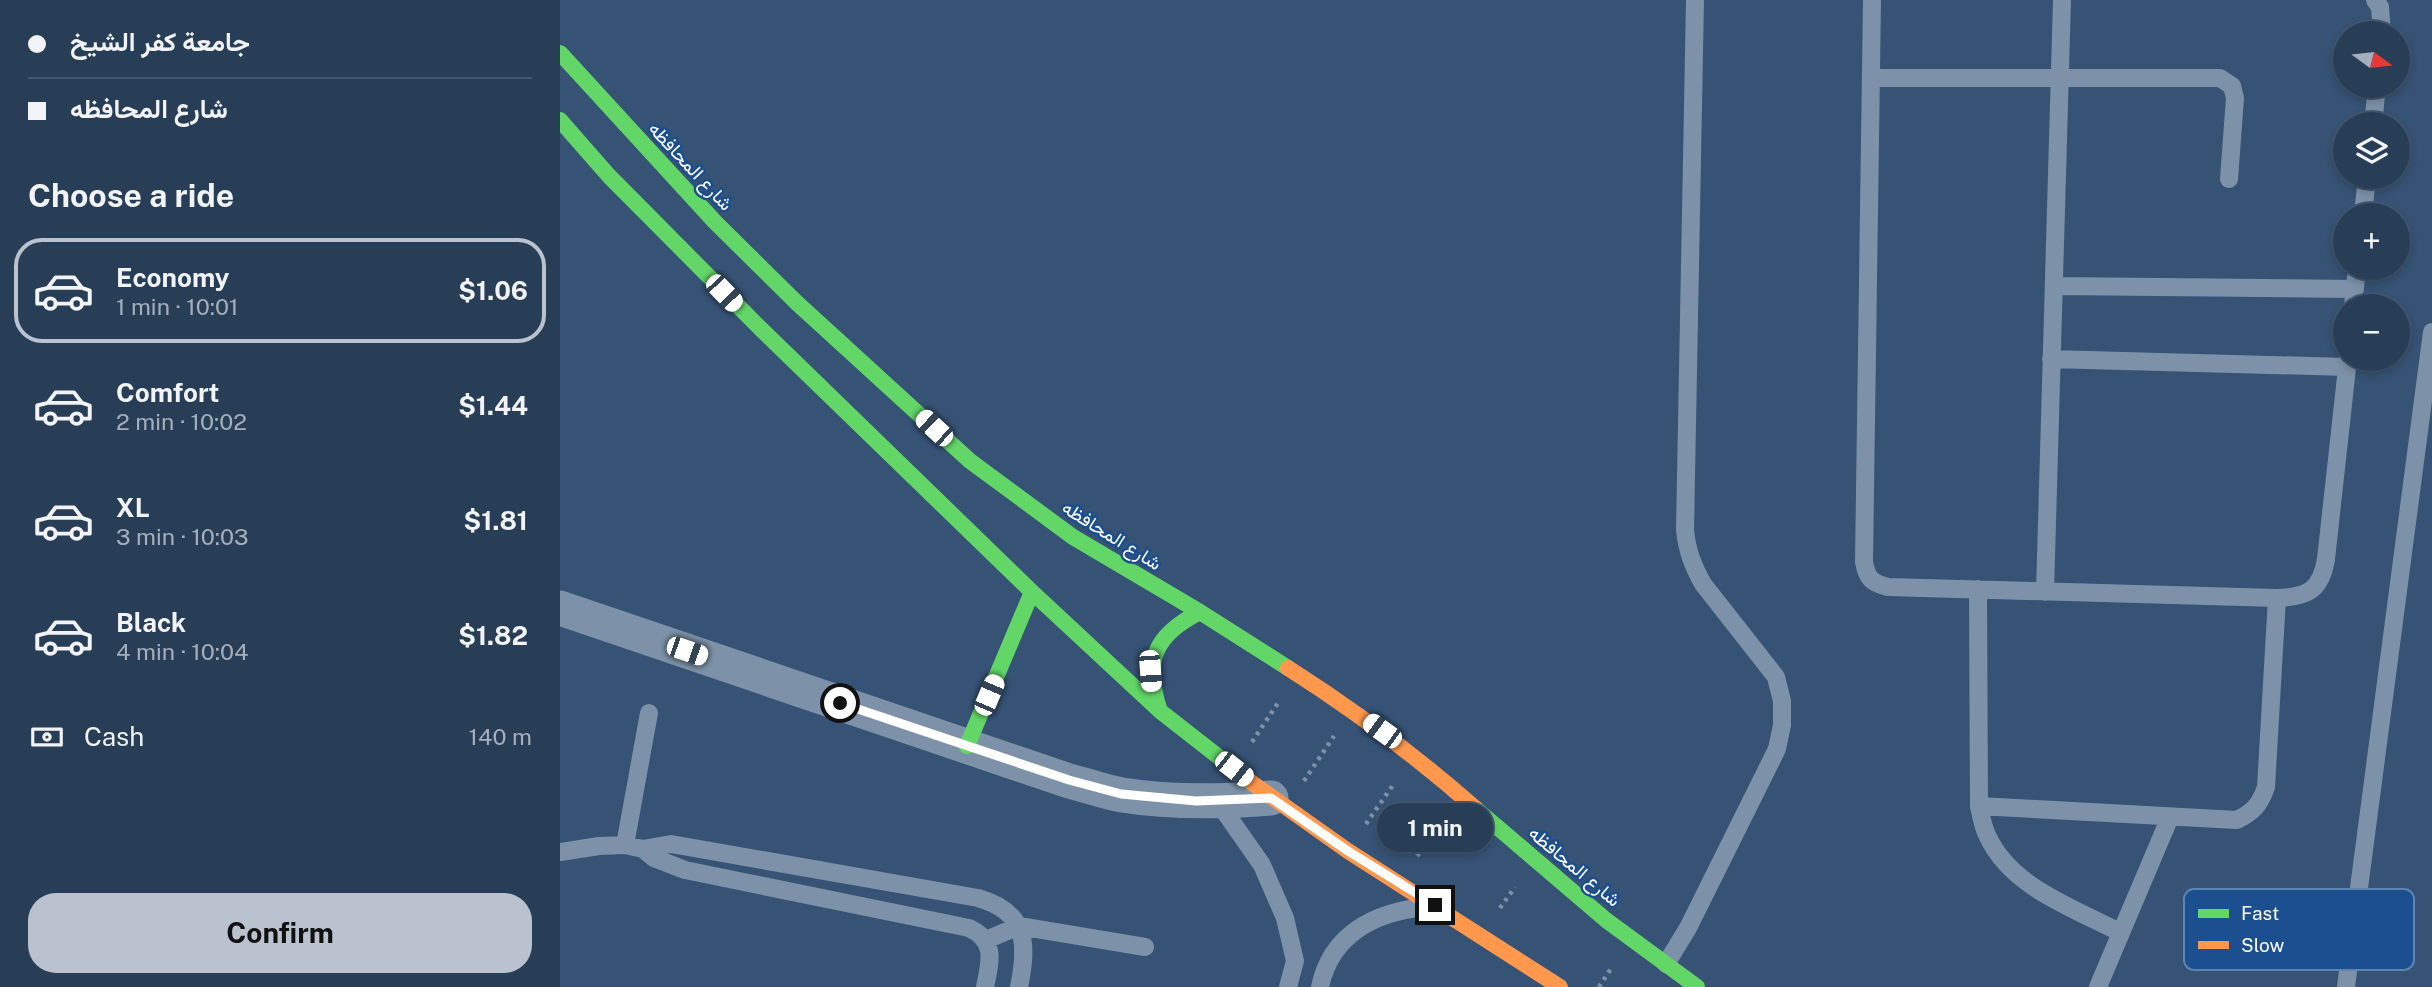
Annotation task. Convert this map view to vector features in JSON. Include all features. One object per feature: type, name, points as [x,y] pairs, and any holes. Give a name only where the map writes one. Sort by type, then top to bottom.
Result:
[{"type":"main road","name":"شارع المحافظه","points":[[560,53],[733,240],[797,303],[970,461],[1073,537],[1200,612],[1351,708],[1415,756],[1606,920],[1698,987]]},
{"type":"main road","points":[[560,120],[609,176],[762,331],[1032,592],[1160,711],[1279,803],[1348,851],[1560,987]]},
{"type":"main road","points":[[967,746],[1032,592]]},
{"type":"main road","points":[[1160,711],[1152,692],[1150,671],[1154,651],[1165,634],[1180,620],[1200,612]]},
{"type":"street","points":[[560,608],[1069,780],[1121,794],[1174,801],[1279,803]]},
{"type":"lane","points":[[1666,964],[1688,928],[1771,761],[1782,726],[1782,701],[1776,677],[1703,584],[1690,558],[1685,530],[1695,0]]},
{"type":"lane","points":[[1872,0],[1864,562],[1866,575],[1873,583],[1888,587],[2277,598],[2295,597],[2312,590],[2323,576],[2346,371]]},
{"type":"lane","points":[[2045,592],[2062,0]]},
{"type":"lane","points":[[2375,0],[2380,7],[2381,21]]},
{"type":"lane","points":[[1871,79],[2220,78],[2232,86],[2235,97],[2229,179]]},
{"type":"lane","points":[[2054,286],[2333,297]]},
{"type":"lane","points":[[2359,889],[2432,332]]},
{"type":"lane","points":[[2052,359],[2333,363]]},
{"type":"lane","points":[[1978,589],[1979,806],[1987,836],[2003,862],[2026,883],[2121,933]]},
{"type":"lane","points":[[1979,806],[2237,820],[2250,814],[2261,802],[2266,787],[2277,598]]},
{"type":"lane","points":[[625,845],[649,713]]},
{"type":"lane","points":[[1219,802],[1262,865],[1285,918],[1295,961],[1288,987]]},
{"type":"lane","points":[[2098,987],[2170,817]]},
{"type":"lane","points":[[560,852],[599,846],[625,845],[643,849],[664,844],[690,846],[978,898],[994,903],[1008,912],[1019,926],[1025,959],[1019,987]]},
{"type":"lane","points":[[643,849],[654,858],[685,870],[979,932],[990,950],[985,987]]},
{"type":"lane","points":[[1320,987],[1324,969],[1334,951],[1352,933],[1377,918],[1406,909],[1435,905]]},
{"type":"lane","points":[[986,940],[1019,926],[1144,947]]},
{"type":"path","points":[[1234,769],[1297,673]]},
{"type":"path","points":[[1279,803],[1351,708]]},
{"type":"path","points":[[1348,851],[1415,756]]},
{"type":"path","points":[[1397,881],[1464,797]]},
{"type":"path","points":[[1482,935],[1534,860]]},
{"type":"traffic: fast","points":[[560,53],[715,222],[797,303],[970,461],[1073,537],[1288,668]]},
{"type":"traffic: fast","points":[[560,120],[609,176],[763,331],[1032,592],[1160,711],[1252,783]]},
{"type":"traffic: fast","points":[[967,746],[1032,592]]},
{"type":"traffic: fast","points":[[1160,711],[1153,678],[1156,652],[1172,630],[1200,612]]},
{"type":"traffic: fast","points":[[1475,808],[1606,920],[1697,987]]},
{"type":"traffic: slow","points":[[1288,668],[1384,734],[1475,808]]},
{"type":"traffic: slow","points":[[1252,783],[1348,851],[1560,987]]},
{"type":"route","points":[[840,703],[1069,780],[1121,794],[1174,801],[1219,802],[1271,798],[1348,851],[1435,905]]}]
